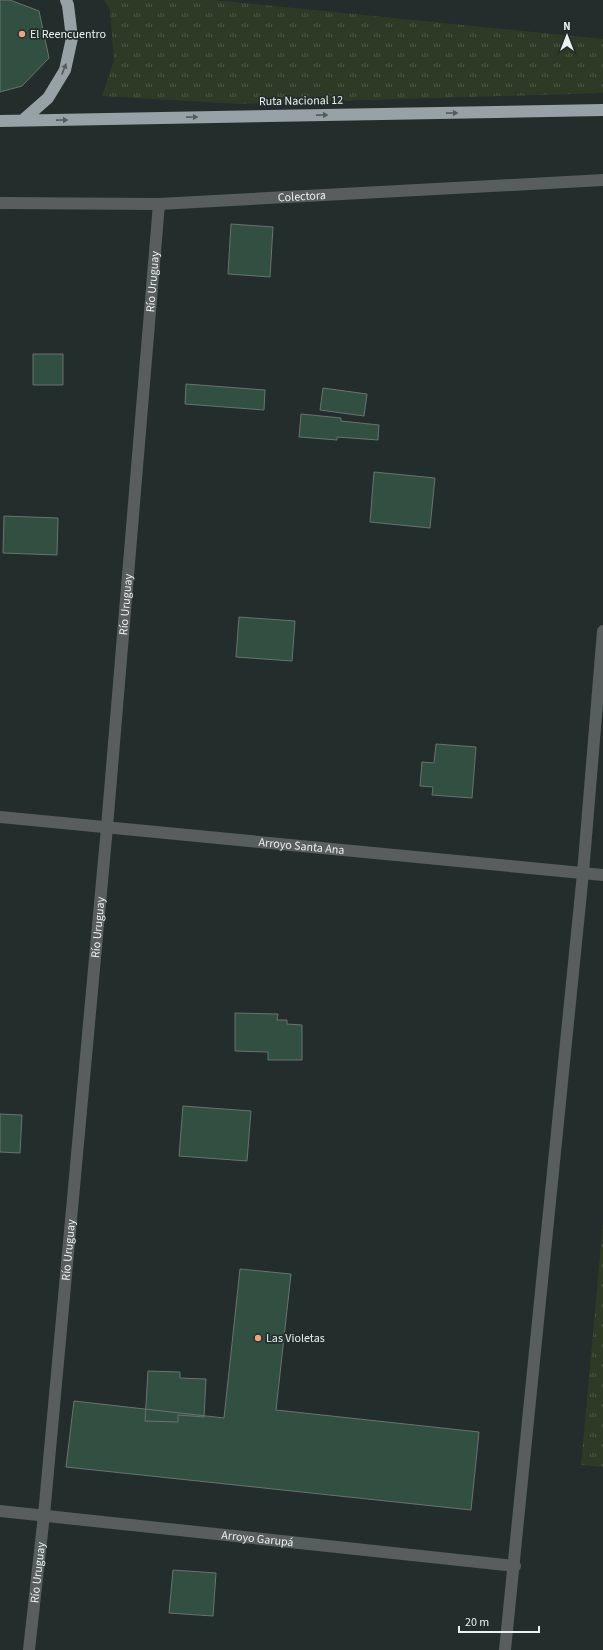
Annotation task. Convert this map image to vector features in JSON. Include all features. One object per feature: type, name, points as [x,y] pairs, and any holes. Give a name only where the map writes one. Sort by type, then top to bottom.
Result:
[{"type":"highway","points":[[23,120],[48,98],[65,70],[72,38],[66,0]]},
{"type":"highway","name":"Ruta Nacional 12","points":[[0,121],[603,110]]},
{"type":"street","name":"Colectora","points":[[0,203],[159,204],[603,180]]},
{"type":"street","name":"Río Uruguay","points":[[29,1650],[44,1516],[107,827],[159,204]]},
{"type":"street","points":[[505,1650],[515,1566],[583,873],[603,631]]},
{"type":"street","name":"Arroyo Santa Ana","points":[[0,817],[603,875]]},
{"type":"street","name":"Arroyo Garupá","points":[[0,1511],[515,1566]]},
{"type":"green space","points":[[104,0],[214,0],[603,39],[603,93],[240,104],[102,96],[114,60],[110,10]]},
{"type":"green space","points":[[603,1224],[603,1466],[602,1467],[581,1465]]},
{"type":"building","name":"El Reencuentro","points":[[0,0],[10,0],[39,11],[49,58],[22,86],[0,92]]},
{"type":"building","points":[[231,224],[273,227],[270,277],[228,274]]},
{"type":"building","points":[[33,354],[63,354],[63,385],[33,385]]},
{"type":"building","points":[[186,384],[265,390],[264,410],[185,404]]},
{"type":"building","points":[[323,388],[367,394],[364,416],[320,410]]},
{"type":"building","points":[[301,414],[341,418],[341,421],[379,425],[378,440],[337,437],[337,440],[299,437]]},
{"type":"building","points":[[374,472],[435,478],[430,528],[370,522]]},
{"type":"building","points":[[4,516],[58,518],[57,555],[3,553]]},
{"type":"building","points":[[239,617],[295,621],[292,661],[236,657]]},
{"type":"building","points":[[436,744],[476,747],[472,798],[432,795],[433,787],[420,786],[422,762],[434,763]]},
{"type":"building","points":[[235,1013],[278,1014],[277,1020],[287,1020],[287,1024],[302,1025],[302,1060],[268,1060],[268,1052],[235,1051]]},
{"type":"building","points":[[183,1106],[251,1111],[247,1161],[179,1156]]},
{"type":"building","points":[[0,1114],[22,1115],[20,1153],[0,1152]]},
{"type":"building","name":"Las Violetas","points":[[240,1269],[291,1274],[276,1410],[479,1432],[471,1510],[66,1467],[74,1401],[224,1418]]},
{"type":"building","points":[[148,1371],[180,1372],[180,1378],[206,1379],[204,1417],[178,1415],[178,1422],[145,1421]]},
{"type":"building","points":[[173,1570],[216,1573],[213,1616],[169,1613]]},
{"type":"place","name":"El Reencuentro","points":[[22,34]]},
{"type":"place","name":"Las Violetas","points":[[258,1338]]}]
